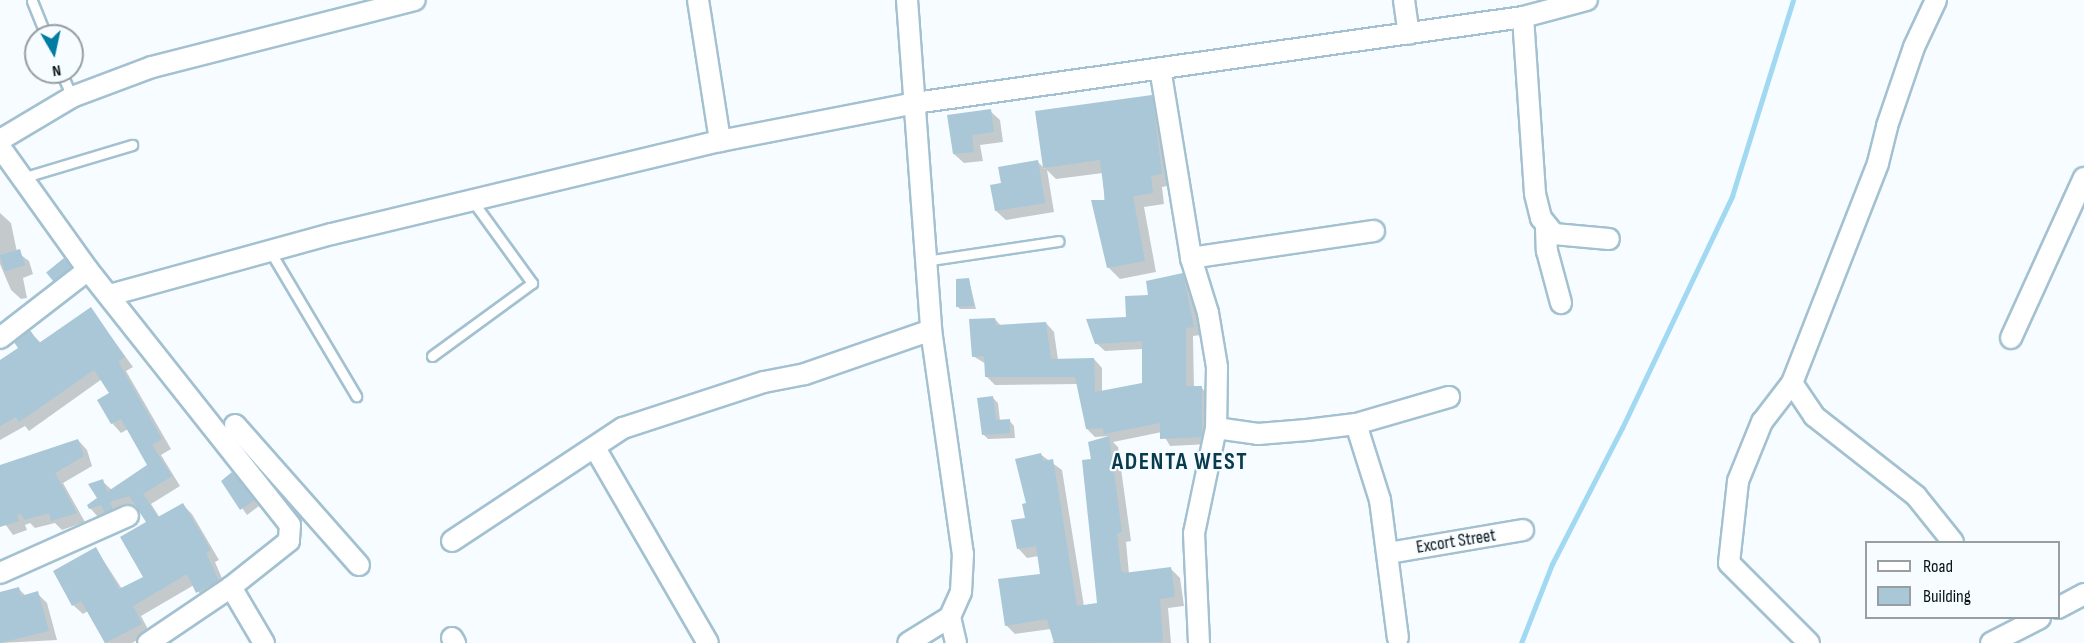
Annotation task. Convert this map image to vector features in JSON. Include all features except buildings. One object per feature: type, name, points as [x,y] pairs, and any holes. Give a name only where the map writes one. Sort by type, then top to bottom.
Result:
[{"type":"street","points":[[148,643],[231,587],[289,541],[290,525],[88,270],[25,177],[1,137],[72,97],[152,67],[415,0]]},
{"type":"street","points":[[698,0],[720,141]]},
{"type":"street","points":[[907,0],[931,330],[963,554],[961,591],[950,617],[908,643]]},
{"type":"street","points":[[1404,0],[1409,34]]},
{"type":"street","points":[[110,295],[269,251],[720,141],[915,102],[1523,17],[1587,0]]},
{"type":"street","points":[[1809,643],[1729,563],[1738,481],[1748,448],[1762,422],[1792,383],[1878,163],[1887,126],[1914,47],[1936,0]]},
{"type":"street","points":[[1523,17],[1535,194],[1546,228],[1547,251],[1561,303]]},
{"type":"street","points":[[1160,68],[1191,258],[1208,313],[1217,367],[1216,428],[1194,533],[1199,643]]},
{"type":"street","points":[[2011,338],[2084,178]]},
{"type":"street","points":[[1546,228],[1554,234],[1609,239]]},
{"type":"street","points":[[1191,258],[1374,231]]},
{"type":"street","points":[[0,338],[88,270]]},
{"type":"street","points":[[452,542],[623,428],[764,382],[806,374],[931,330]]},
{"type":"street","points":[[1792,383],[1814,416],[1916,496],[1951,541]]},
{"type":"street","points":[[1216,428],[1258,434],[1356,424],[1449,397]]},
{"type":"street","points":[[1356,424],[1380,500],[1389,553],[1398,638]]},
{"type":"street","points":[[235,425],[359,565]]},
{"type":"street","points":[[595,448],[708,643]]},
{"type":"street","points":[[251,477],[270,463]]},
{"type":"street","points":[[290,525],[311,510]]},
{"type":"street","points":[[0,573],[128,516]]},
{"type":"street","name":"Excort Street","points":[[1389,553],[1523,530]]},
{"type":"street","points":[[231,587],[264,643]]},
{"type":"street","points":[[2060,607],[2084,594]]},
{"type":"street","points":[[950,617],[956,643]]},
{"type":"street","points":[[1991,643],[2012,624],[2035,619]]},
{"type":"lane","points":[[32,1],[41,24]]},
{"type":"lane","points":[[67,84],[72,97]]},
{"type":"lane","points":[[25,177],[132,145]]},
{"type":"lane","points":[[432,356],[532,283],[474,202]]},
{"type":"lane","points":[[925,261],[1059,241]]},
{"type":"lane","points":[[269,251],[356,396]]},
{"type":"waterway","points":[[1521,643],[1552,564],[1622,428],[1732,196],[1793,0]]},
{"type":"district","name":"ADENTA WEST","points":[[1180,462]]}]
